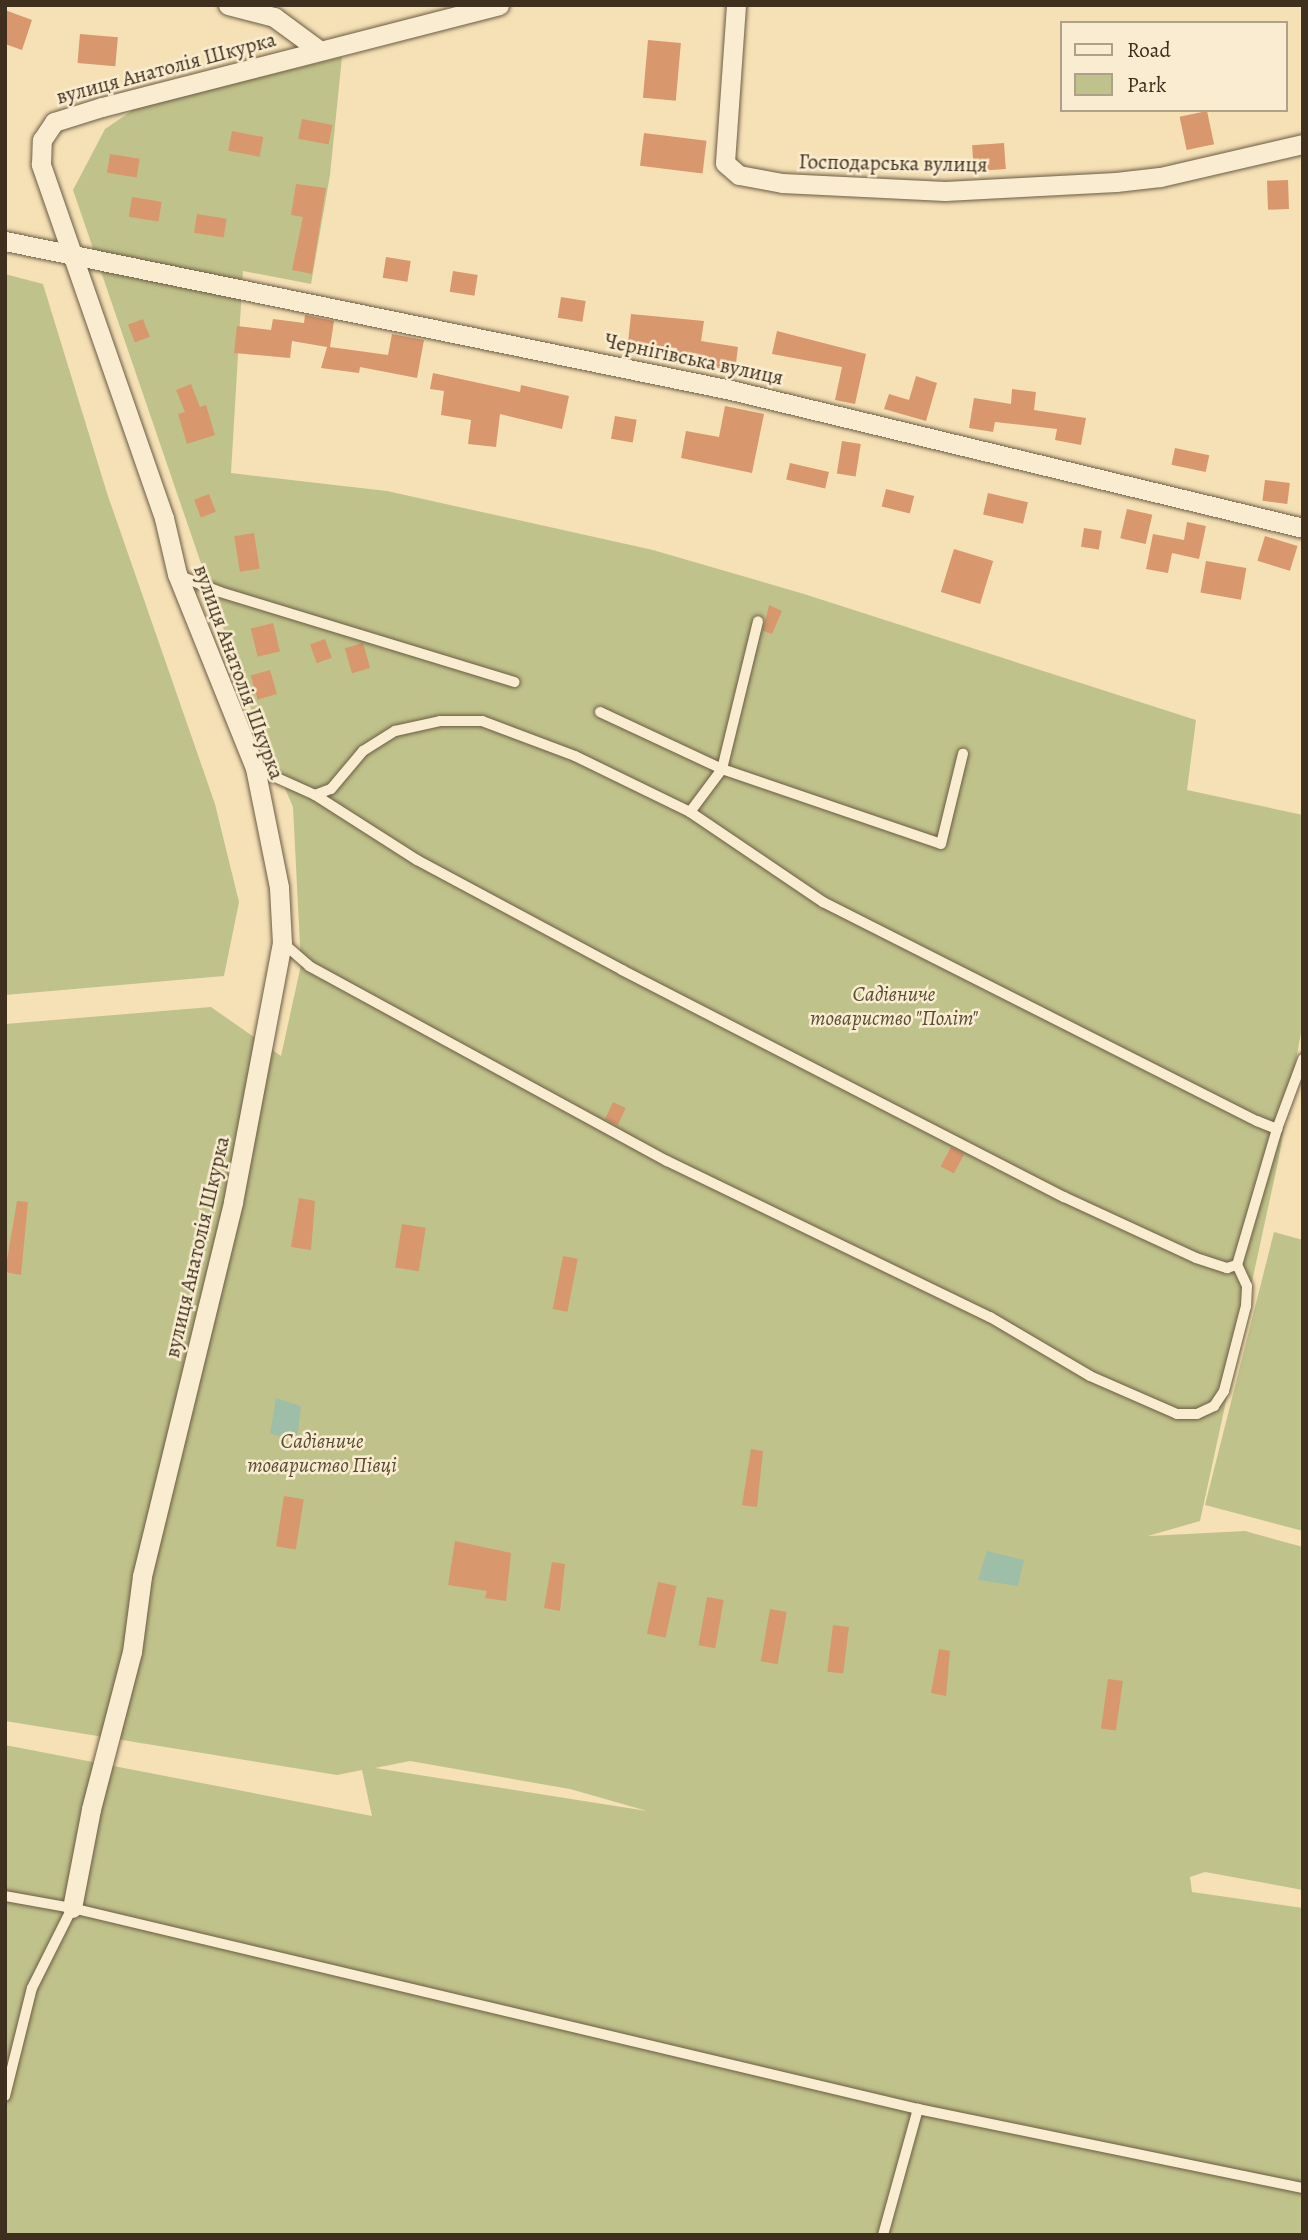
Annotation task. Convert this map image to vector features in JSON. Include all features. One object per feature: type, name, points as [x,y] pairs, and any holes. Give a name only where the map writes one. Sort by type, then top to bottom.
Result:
[{"type":"street","points":[[228,5],[274,17],[319,50]]},
{"type":"street","name":"вулиця Анатолія Шкурка","points":[[72,1908],[90,1809],[132,1652],[142,1576],[230,1215],[282,943],[279,887],[255,768],[177,574],[164,518],[71,257],[41,164],[42,140],[54,122],[319,50],[499,5]]},
{"type":"street","name":"Господарська вулиця","points":[[736,5],[725,163],[739,176],[782,183],[945,191],[1116,182],[1160,177],[1303,144]]},
{"type":"street","name":"Чернігівська вулиця","points":[[5,240],[71,257],[318,301],[731,390],[1303,528]]},
{"type":"lane","points":[[177,574],[220,592],[515,682]]},
{"type":"lane","points":[[690,812],[722,769],[758,621]]},
{"type":"lane","points":[[600,712],[722,769],[941,844],[963,754]]},
{"type":"lane","points":[[315,795],[331,789],[363,751],[395,732],[440,720],[482,721],[575,756],[690,812],[823,902],[1202,1097],[1277,1129]]},
{"type":"lane","points":[[255,768],[315,795],[416,860],[1064,1198],[1196,1258],[1227,1268],[1237,1265]]},
{"type":"lane","points":[[282,943],[309,966],[667,1161],[990,1317],[1090,1376],[1177,1414],[1197,1414],[1214,1406],[1224,1391],[1246,1306],[1247,1286],[1237,1265],[1277,1129],[1303,1059]]},
{"type":"lane","points":[[5,1896],[72,1908],[918,2109],[1303,2188]]},
{"type":"lane","points":[[5,2096],[32,1988],[72,1908]]},
{"type":"lane","points":[[883,2235],[918,2109]]},
{"type":"green space","points":[[342,57],[330,175],[311,284],[243,271],[231,473],[387,491],[653,550],[804,594],[1196,720],[1187,790],[1303,815],[1303,1021],[1278,1162],[1200,1521],[1148,1536],[1245,1531],[1303,1547],[1303,1890],[1205,1872],[1190,1877],[1192,1892],[1303,1908],[1303,2235],[5,2235],[5,1745],[372,1816],[362,1770],[337,1775],[5,1721],[5,1024],[211,1007],[281,1056],[301,965],[293,807],[252,712],[73,190],[105,129],[136,108]],"holes":[[[410,1761],[570,1789],[647,1811],[375,1768]]]},
{"type":"green space","points":[[5,274],[43,284],[107,493],[215,804],[239,902],[224,976],[5,995]]},
{"type":"green space","points":[[1274,1232],[1303,1240],[1303,1531],[1205,1505]]},
{"type":"shaded area","points":[[276,1398],[301,1406],[297,1439],[270,1434]]},
{"type":"shaded area","points":[[987,1551],[1024,1560],[1018,1586],[978,1580]]},
{"type":"building","points":[[5,10],[32,20],[22,50],[5,44]]},
{"type":"building","points":[[80,34],[118,37],[115,66],[77,63]]},
{"type":"building","points":[[648,40],[681,43],[676,101],[643,98]]},
{"type":"building","points":[[1207,112],[1214,144],[1187,150],[1180,117]]},
{"type":"building","points":[[302,119],[332,125],[329,145],[298,139]]},
{"type":"building","points":[[232,131],[263,137],[260,157],[228,151]]},
{"type":"building","points":[[644,133],[707,141],[703,173],[640,166]]},
{"type":"building","points":[[1004,143],[1006,169],[974,171],[972,145]]},
{"type":"building","points":[[110,154],[140,159],[137,177],[107,173]]},
{"type":"building","points":[[1288,180],[1289,209],[1268,210],[1267,181]]},
{"type":"building","points":[[296,184],[326,188],[312,274],[292,270],[303,217],[291,215]]},
{"type":"building","points":[[132,197],[162,202],[159,221],[129,217]]},
{"type":"building","points":[[197,214],[227,219],[224,237],[194,233]]},
{"type":"building","points":[[386,257],[411,261],[407,282],[383,278]]},
{"type":"building","points":[[453,271],[478,275],[474,296],[450,292]]},
{"type":"building","points":[[561,297],[586,301],[582,322],[558,318]]},
{"type":"building","points":[[631,314],[704,321],[701,341],[738,347],[735,371],[675,362],[677,348],[628,343]]},
{"type":"building","points":[[305,315],[334,321],[330,347],[388,355],[392,334],[424,340],[417,378],[360,367],[359,373],[321,368],[327,347],[292,341],[290,358],[234,353],[237,326],[271,330],[273,319],[304,323]]},
{"type":"building","points":[[143,319],[150,337],[135,342],[128,325]]},
{"type":"building","points":[[777,331],[866,354],[855,404],[835,400],[842,367],[772,354]]},
{"type":"building","points":[[433,373],[520,392],[521,385],[569,396],[562,429],[500,414],[496,447],[468,444],[471,420],[441,415],[444,391],[430,389]]},
{"type":"building","points":[[916,376],[937,383],[926,421],[884,409],[889,394],[909,400]]},
{"type":"building","points":[[191,384],[200,407],[206,405],[215,435],[187,444],[178,414],[185,412],[176,390]]},
{"type":"building","points":[[1012,389],[1036,392],[1034,410],[1086,418],[1081,445],[1055,440],[1057,429],[995,422],[993,432],[969,428],[974,398],[1011,404]]},
{"type":"building","points":[[725,406],[764,414],[752,473],[681,458],[686,431],[719,437]]},
{"type":"building","points":[[615,416],[637,420],[633,442],[611,439]]},
{"type":"building","points":[[842,441],[861,444],[856,477],[837,474]]},
{"type":"building","points":[[1175,448],[1209,455],[1206,472],[1171,465]]},
{"type":"building","points":[[790,463],[829,472],[825,489],[786,480]]},
{"type":"building","points":[[1265,480],[1290,483],[1287,504],[1262,501]]},
{"type":"building","points":[[886,489],[914,496],[910,513],[882,506]]},
{"type":"building","points":[[988,493],[1028,502],[1023,524],[983,514]]},
{"type":"building","points":[[209,494],[216,512],[201,517],[194,500]]},
{"type":"building","points":[[1127,509],[1152,515],[1146,544],[1120,538]]},
{"type":"building","points":[[1187,522],[1206,526],[1199,559],[1172,553],[1168,573],[1146,569],[1153,534],[1184,540]]},
{"type":"building","points":[[1084,528],[1102,531],[1099,550],[1081,547]]},
{"type":"building","points":[[254,533],[260,569],[240,572],[234,536]]},
{"type":"building","points":[[1265,536],[1298,546],[1290,571],[1257,561]]},
{"type":"building","points":[[954,549],[993,561],[980,604],[941,592]]},
{"type":"building","points":[[1206,561],[1246,568],[1241,600],[1200,593]]},
{"type":"building","points":[[769,605],[782,611],[772,634],[763,631]]},
{"type":"building","points":[[273,623],[280,651],[258,657],[251,629]]},
{"type":"building","points":[[325,639],[332,658],[317,663],[310,644]]},
{"type":"building","points":[[363,643],[370,668],[352,673],[345,648]]},
{"type":"building","points":[[270,670],[277,694],[258,700],[251,676]]},
{"type":"building","points":[[613,1102],[626,1108],[618,1125],[605,1119]]},
{"type":"building","points":[[951,1147],[964,1154],[954,1173],[941,1166]]},
{"type":"building","points":[[299,1198],[315,1201],[311,1250],[291,1247]]},
{"type":"building","points":[[17,1201],[28,1202],[21,1275],[5,1272]]},
{"type":"building","points":[[402,1224],[426,1228],[419,1271],[395,1267]]},
{"type":"building","points":[[563,1256],[578,1259],[567,1312],[553,1309]]},
{"type":"building","points":[[751,1449],[763,1451],[757,1507],[742,1505]]},
{"type":"building","points":[[284,1496],[304,1499],[296,1550],[276,1546]]},
{"type":"building","points":[[455,1541],[511,1553],[506,1601],[485,1598],[487,1591],[448,1585]]},
{"type":"building","points":[[552,1562],[565,1564],[560,1611],[544,1608]]},
{"type":"building","points":[[658,1582],[677,1586],[666,1638],[647,1634]]},
{"type":"building","points":[[707,1597],[724,1600],[715,1648],[698,1645]]},
{"type":"building","points":[[770,1609],[787,1612],[778,1664],[761,1661]]},
{"type":"building","points":[[833,1625],[849,1627],[843,1674],[827,1672]]},
{"type":"building","points":[[939,1649],[950,1651],[946,1696],[931,1693]]},
{"type":"building","points":[[1108,1679],[1123,1681],[1116,1731],[1101,1729]]},
{"type":"park label","name":"Садівниче товариство \"Політ\"","points":[[894,1006]]},
{"type":"park label","name":"Садівниче товариство Півці","points":[[322,1453]]}]
